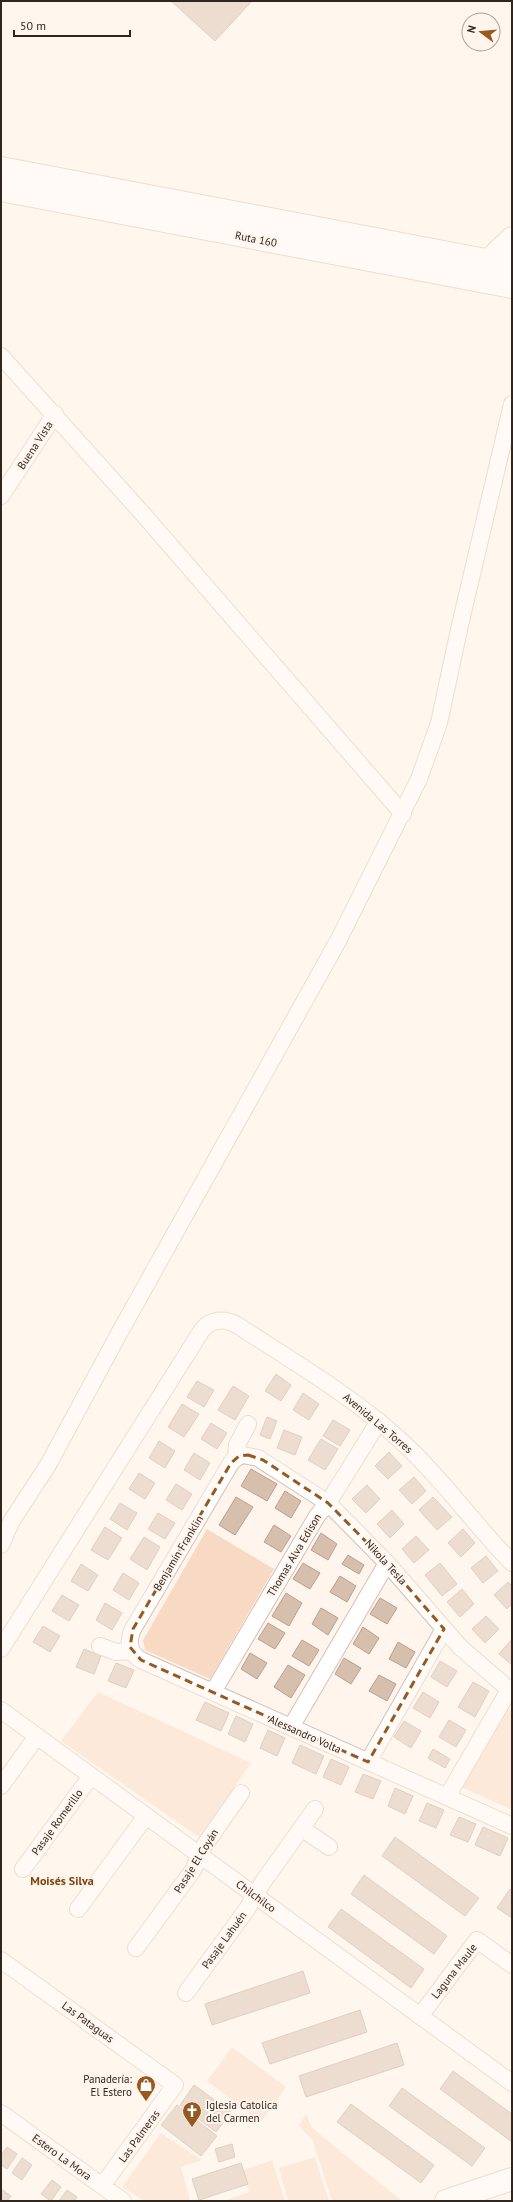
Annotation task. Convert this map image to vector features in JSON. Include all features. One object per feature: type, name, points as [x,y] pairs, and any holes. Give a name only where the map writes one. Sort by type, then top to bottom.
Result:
[{"type":"main road","name":"Ruta 160","points":[[1,168],[512,265]]},
{"type":"main road","name":"Ruta 160","points":[[1,190],[512,287]]},
{"type":"main road","points":[[488,261],[512,238]]},
{"type":"main road","points":[[446,2201],[512,2179]]},
{"type":"street","points":[[1,356],[55,414],[403,814]]},
{"type":"street","points":[[2,1538],[48,1465],[122,1328],[338,941],[403,814],[429,753],[439,723],[460,625],[512,404]]},
{"type":"street","name":"Buena Vista","points":[[1,496],[55,414]]},
{"type":"street","name":"Avenida Las Torres","points":[[1,1646],[202,1330],[216,1320],[226,1320],[237,1325],[335,1388],[378,1421],[422,1460],[512,1563]]},
{"type":"street","name":"Thomas Alva Edison","points":[[213,1692],[317,1516],[328,1503],[378,1421]]},
{"type":"street","name":"Benjamín Franklin","points":[[132,1651],[129,1643],[133,1629],[231,1463],[240,1456],[237,1445],[248,1424]]},
{"type":"street","name":"Nikola Tesla","points":[[240,1456],[258,1458],[328,1503],[388,1563],[444,1629],[475,1662],[511,1691]]},
{"type":"street","points":[[291,1727],[388,1563]]},
{"type":"street","points":[[368,1762],[444,1629]]},
{"type":"street","points":[[100,1646],[116,1652],[132,1651]]},
{"type":"street","name":"Alessandro Volta","points":[[132,1651],[141,1660],[512,1826]]},
{"type":"street","points":[[447,1797],[511,1691]]},
{"type":"street","name":"Chilchilco","points":[[1,1710],[512,2083]]},
{"type":"street","points":[[1,1786],[37,1736]]},
{"type":"street","name":"Pasaje Romerillo","points":[[23,1869],[91,1776]]},
{"type":"street","name":"Pasaje El Coyán","points":[[136,1948],[193,1870],[204,1846],[241,1793]]},
{"type":"street","name":"Pasaje Lahuén","points":[[186,1992],[247,1909],[255,1895],[315,1809]]},
{"type":"street","points":[[78,1909],[146,1816]]},
{"type":"street","points":[[301,1828],[329,1847]]},
{"type":"street","name":"Laguna Maule","points":[[420,2016],[477,1940],[512,1965]]},
{"type":"street","name":"Las Pataguas","points":[[1,1960],[175,2085]]},
{"type":"street","name":"Las Palmeras","points":[[102,2186],[175,2085]]},
{"type":"street","name":"Estero La Mora","points":[[1,2113],[123,2201]]},
{"type":"highlighted area","points":[[248,1455],[263,1460],[328,1503],[387,1563],[444,1629],[368,1762],[141,1660],[130,1647],[133,1629],[231,1463],[239,1456]]},
{"type":"shaded area","points":[[207,1529],[274,1569],[210,1679],[145,1650],[143,1640]]},
{"type":"shaded area","points":[[98,1692],[251,1763],[199,1837],[61,1741]]},
{"type":"shaded area","points":[[504,1706],[512,1711],[512,1810],[459,1786]]},
{"type":"shaded area","points":[[232,2047],[286,2087],[261,2122],[207,2081]]},
{"type":"shaded area","points":[[306,2114],[312,2128],[401,2200],[332,2201],[312,2139],[299,2126]]},
{"type":"shaded area","points":[[161,2133],[202,2160],[181,2167],[190,2201],[144,2201],[122,2187]]},
{"type":"shaded area","points":[[315,2157],[329,2201],[288,2201],[279,2168]]},
{"type":"shaded area","points":[[272,2160],[285,2201],[224,2201],[249,2192],[241,2171]]},
{"type":"building","points":[[171,1],[252,1],[215,41]]},
{"type":"building","points":[[276,1374],[291,1385],[281,1401],[265,1391]]},
{"type":"building","points":[[197,1381],[214,1390],[204,1407],[187,1397]]},
{"type":"building","points":[[233,1386],[249,1396],[235,1420],[218,1410]]},
{"type":"building","points":[[303,1393],[319,1404],[309,1420],[293,1410]]},
{"type":"building","points":[[182,1404],[199,1414],[184,1437],[168,1427]]},
{"type":"building","points":[[267,1417],[277,1421],[270,1439],[260,1435]]},
{"type":"building","points":[[333,1420],[350,1430],[340,1446],[323,1436]]},
{"type":"building","points":[[211,1423],[227,1433],[217,1449],[201,1439]]},
{"type":"building","points":[[284,1430],[302,1437],[295,1455],[277,1448]]},
{"type":"building","points":[[321,1439],[338,1449],[325,1470],[308,1460]]},
{"type":"building","points":[[159,1441],[175,1451],[165,1468],[149,1458]]},
{"type":"building","points":[[389,1452],[402,1466],[388,1479],[375,1466]]},
{"type":"building","points":[[194,1453],[210,1463],[200,1480],[184,1470]]},
{"type":"building","points":[[251,1469],[277,1484],[267,1501],[241,1486]]},
{"type":"building","points":[[139,1473],[155,1483],[145,1499],[129,1489]]},
{"type":"building","points":[[414,1477],[426,1491],[412,1504],[399,1490]]},
{"type":"building","points":[[176,1484],[192,1494],[182,1510],[166,1500]]},
{"type":"building","points":[[367,1485],[380,1499],[366,1513],[352,1499]]},
{"type":"building","points":[[285,1491],[301,1501],[291,1518],[275,1508]]},
{"type":"building","points":[[236,1497],[253,1507],[235,1535],[219,1525]]},
{"type":"building","points":[[433,1497],[452,1517],[437,1530],[419,1510]]},
{"type":"building","points":[[120,1503],[137,1513],[127,1530],[110,1519]]},
{"type":"building","points":[[392,1510],[404,1524],[390,1538],[377,1524]]},
{"type":"building","points":[[158,1513],[175,1523],[165,1539],[148,1529]]},
{"type":"building","points":[[274,1525],[291,1536],[281,1552],[264,1542]]},
{"type":"building","points":[[105,1527],[122,1538],[108,1560],[91,1550]]},
{"type":"building","points":[[463,1529],[475,1543],[461,1557],[448,1543]]},
{"type":"building","points":[[321,1533],[337,1544],[328,1560],[311,1550]]},
{"type":"building","points":[[416,1536],[429,1550],[414,1563],[402,1549]]},
{"type":"building","points":[[144,1537],[160,1547],[147,1570],[130,1559]]},
{"type":"building","points":[[348,1555],[364,1565],[359,1574],[342,1564]]},
{"type":"building","points":[[486,1556],[498,1571],[483,1583],[471,1568]]},
{"type":"building","points":[[303,1563],[320,1573],[310,1589],[293,1579]]},
{"type":"building","points":[[440,1563],[457,1584],[442,1596],[425,1575]]},
{"type":"building","points":[[81,1564],[98,1575],[88,1591],[71,1581]]},
{"type":"building","points":[[123,1573],[139,1583],[129,1600],[113,1590]]},
{"type":"building","points":[[340,1576],[356,1586],[347,1602],[330,1592]]},
{"type":"building","points":[[508,1582],[512,1586],[512,1604],[507,1609],[494,1595]]},
{"type":"building","points":[[462,1589],[474,1604],[460,1617],[447,1602]]},
{"type":"building","points":[[286,1593],[302,1603],[289,1626],[272,1616]]},
{"type":"building","points":[[62,1595],[79,1605],[69,1621],[52,1611]]},
{"type":"building","points":[[380,1598],[397,1608],[387,1624],[370,1614]]},
{"type":"building","points":[[105,1603],[122,1613],[112,1630],[96,1620]]},
{"type":"building","points":[[321,1608],[338,1618],[328,1635],[312,1624]]},
{"type":"building","points":[[486,1616],[499,1629],[485,1643],[472,1629]]},
{"type":"building","points":[[268,1623],[285,1633],[275,1649],[258,1639]]},
{"type":"building","points":[[43,1626],[60,1636],[50,1652],[33,1642]]},
{"type":"building","points":[[363,1627],[379,1638],[369,1654],[353,1644]]},
{"type":"building","points":[[512,1639],[512,1665],[499,1654]]},
{"type":"building","points":[[302,1640],[319,1650],[309,1666],[292,1656]]},
{"type":"building","points":[[398,1642],[415,1652],[406,1668],[389,1659]]},
{"type":"building","points":[[84,1649],[101,1656],[94,1674],[76,1667]]},
{"type":"building","points":[[250,1653],[267,1663],[257,1679],[241,1669]]},
{"type":"building","points":[[344,1658],[361,1668],[351,1684],[335,1674]]},
{"type":"building","points":[[440,1661],[457,1671],[447,1687],[431,1677]]},
{"type":"building","points":[[116,1663],[134,1670],[126,1688],[108,1681]]},
{"type":"building","points":[[288,1665],[305,1675],[291,1698],[274,1687]]},
{"type":"building","points":[[379,1675],[396,1684],[387,1701],[369,1691]]},
{"type":"building","points":[[473,1682],[489,1691],[475,1717],[458,1707]]},
{"type":"building","points":[[423,1692],[439,1702],[430,1718],[413,1708]]},
{"type":"building","points":[[205,1702],[229,1713],[221,1731],[196,1720]]},
{"type":"building","points":[[236,1716],[253,1724],[245,1742],[228,1734]]},
{"type":"building","points":[[449,1720],[466,1730],[456,1747],[439,1737]]},
{"type":"building","points":[[404,1721],[421,1731],[411,1748],[394,1737]]},
{"type":"building","points":[[268,1730],[285,1738],[277,1756],[260,1748]]},
{"type":"building","points":[[300,1745],[324,1756],[316,1774],[292,1763]]},
{"type":"building","points":[[433,1749],[450,1759],[445,1768],[428,1758]]},
{"type":"building","points":[[331,1759],[349,1767],[341,1785],[323,1777]]},
{"type":"building","points":[[363,1774],[381,1781],[373,1799],[355,1792]]},
{"type":"building","points":[[395,1788],[413,1796],[405,1814],[388,1806]]},
{"type":"building","points":[[427,1803],[444,1810],[436,1828],[419,1821]]},
{"type":"building","points":[[459,1817],[476,1824],[468,1842],[450,1835]]},
{"type":"building","points":[[483,1827],[508,1838],[500,1856],[475,1845]]},
{"type":"building","points":[[395,1837],[479,1898],[465,1916],[382,1856]]},
{"type":"building","points":[[364,1875],[447,1936],[434,1954],[351,1894]]},
{"type":"building","points":[[510,1889],[512,1891],[512,1918],[497,1908]]},
{"type":"building","points":[[341,1909],[424,1969],[411,1988],[328,1927]]},
{"type":"building","points":[[303,1971],[310,1993],[212,2025],[205,2004]]},
{"type":"building","points":[[360,2010],[367,2032],[270,2064],[262,2043]]},
{"type":"building","points":[[397,2043],[404,2065],[306,2097],[299,2076]]},
{"type":"building","points":[[453,2071],[512,2114],[512,2142],[440,2089]]},
{"type":"building","points":[[194,2085],[231,2112],[216,2132],[180,2105]]},
{"type":"building","points":[[402,2088],[485,2148],[472,2166],[389,2106]]},
{"type":"building","points":[[351,2104],[434,2165],[421,2183],[337,2122]]},
{"type":"building","points":[[177,2105],[217,2136],[201,2156],[161,2125]]},
{"type":"building","points":[[232,2144],[235,2157],[219,2162],[215,2149]]},
{"type":"building","points":[[7,2147],[17,2154],[7,2169],[1,2165],[1,2155]]},
{"type":"building","points":[[22,2158],[32,2165],[22,2180],[12,2173]]},
{"type":"building","points":[[241,2163],[248,2184],[199,2200],[192,2179]]},
{"type":"building","points":[[52,2180],[61,2187],[51,2201],[41,2194]]},
{"type":"building","points":[[1,2189],[11,2196],[7,2201],[1,2201]]},
{"type":"building","points":[[67,2190],[77,2197],[74,2201],[59,2201]]},
{"type":"place","name":"Panadería: El Estero","points":[[146,2102]]},
{"type":"place","name":"Iglesia Catolica del Carmen","points":[[192,2128]]},
{"type":"district","name":"Moisés Silva","points":[[62,1881]]}]
